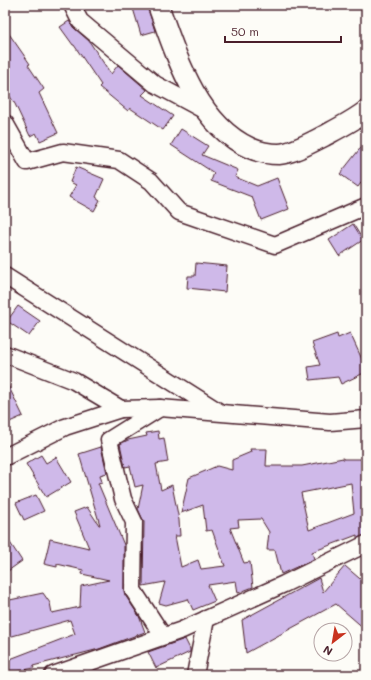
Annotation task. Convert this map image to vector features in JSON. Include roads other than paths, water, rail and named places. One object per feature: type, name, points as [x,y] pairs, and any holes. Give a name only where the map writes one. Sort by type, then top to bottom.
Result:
[{"type":"street","points":[[72,5],[80,21],[154,84],[207,112]]},
{"type":"street","points":[[158,5],[193,91],[207,112],[226,133],[239,143],[260,152],[280,154],[308,145],[355,120],[366,111]]},
{"type":"street","points":[[5,123],[27,162],[63,152],[119,160],[150,181],[179,212],[275,245],[366,206]]},
{"type":"street","points":[[5,276],[221,413]]},
{"type":"street","points":[[5,354],[74,382],[121,409]]},
{"type":"street","points":[[160,408],[109,440],[123,499],[134,522],[133,590],[163,636]]},
{"type":"street","points":[[5,457],[65,426],[121,409],[160,408],[330,422],[366,419]]},
{"type":"street","points":[[53,675],[206,619],[284,584],[366,544]]},
{"type":"street","points":[[195,675],[206,619]]}]
